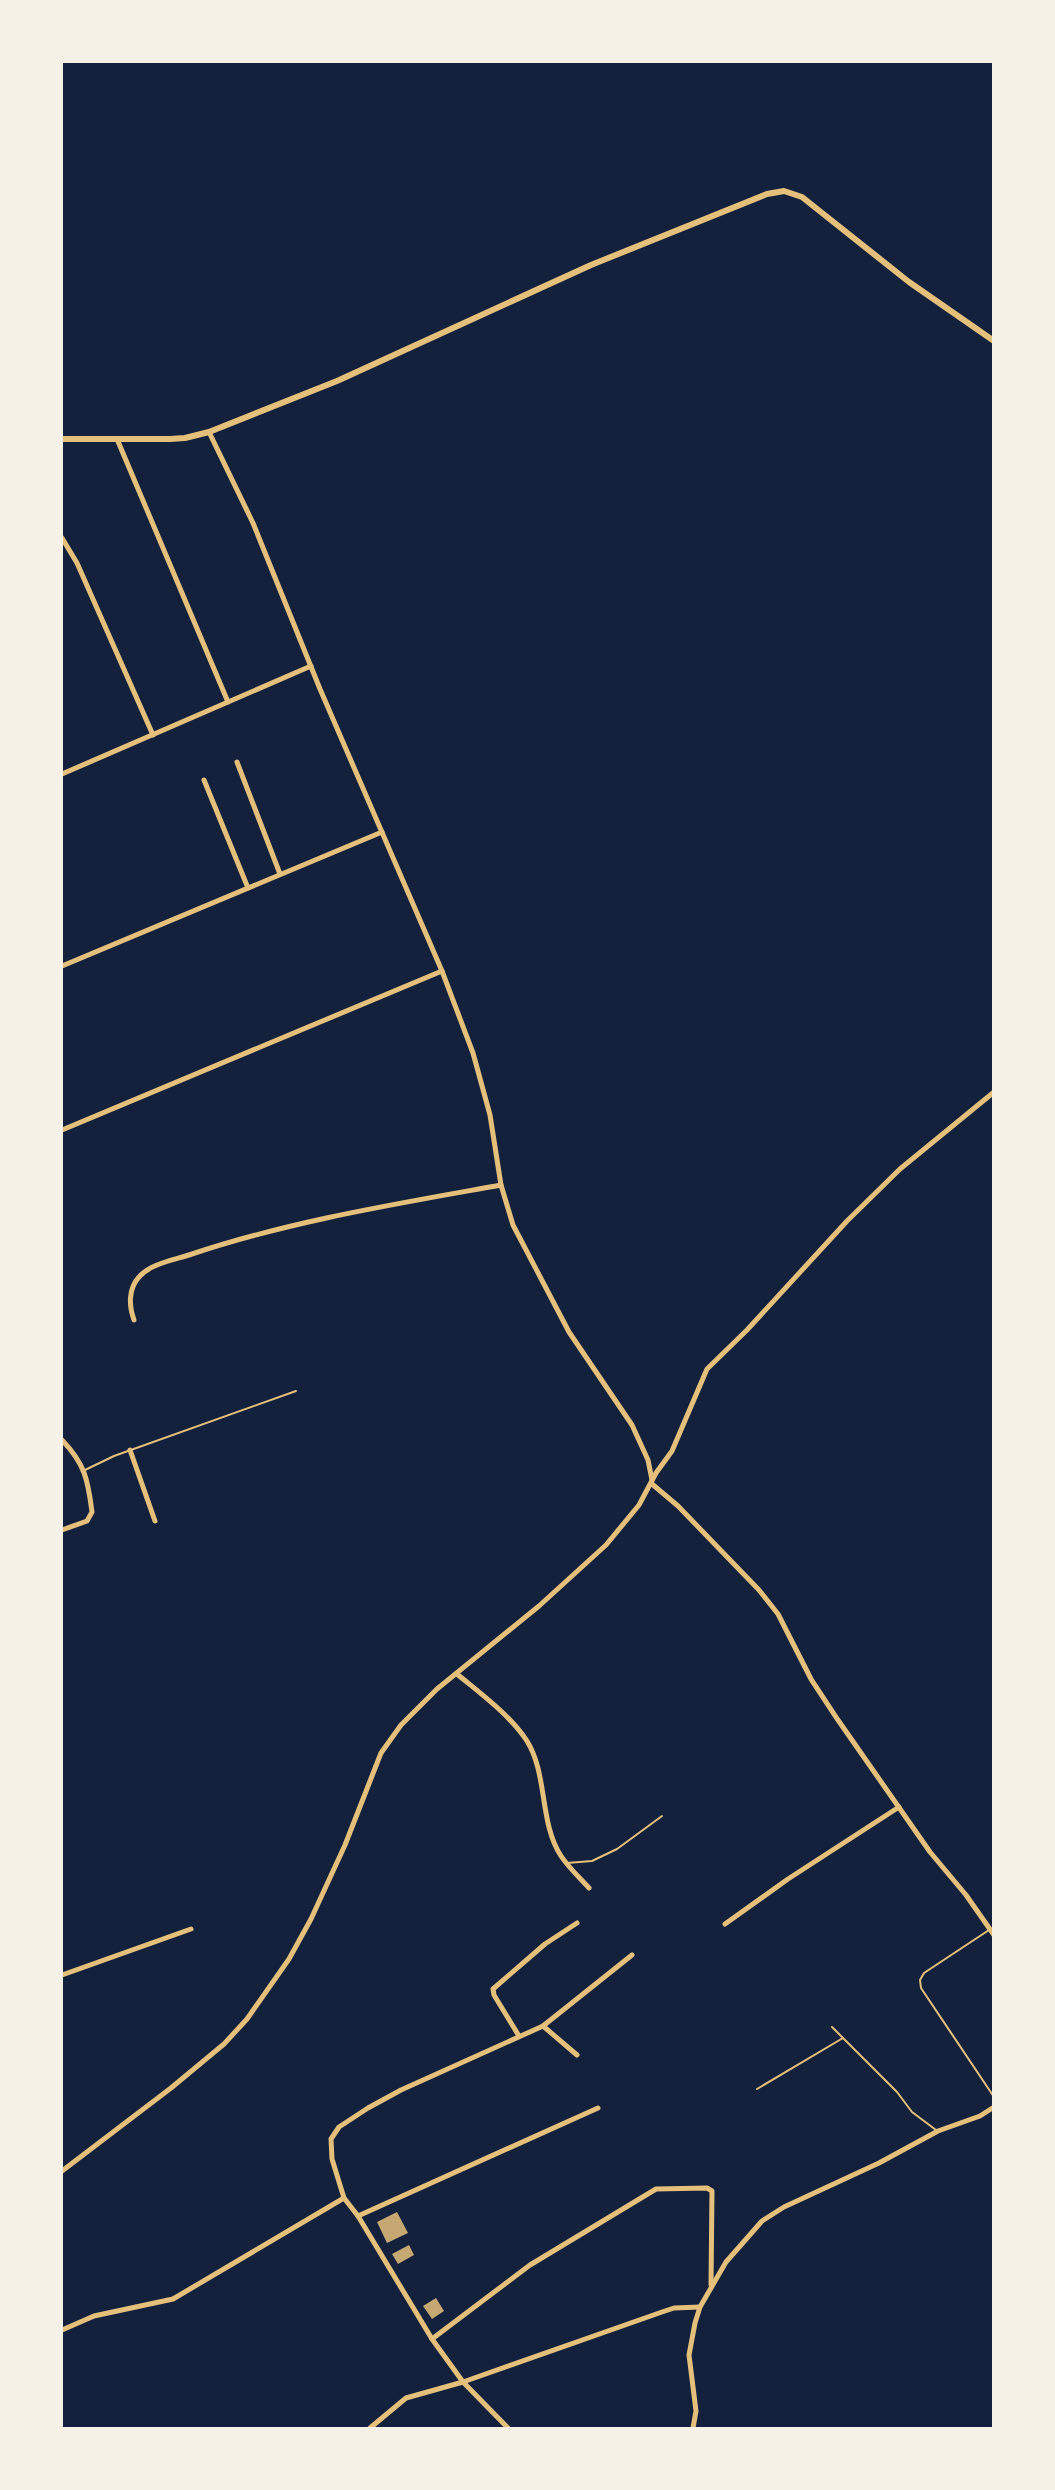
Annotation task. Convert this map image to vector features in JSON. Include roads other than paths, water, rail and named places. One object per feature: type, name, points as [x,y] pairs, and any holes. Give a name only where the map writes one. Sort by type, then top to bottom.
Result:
[{"type":"street","points":[[62,439],[185,438],[209,432],[337,381],[591,265],[767,194],[784,191],[802,197],[909,282],[993,341]]},
{"type":"street","points":[[209,432],[253,523],[311,666],[442,971],[473,1053],[490,1116],[501,1185],[513,1225],[569,1332],[632,1425],[652,1471],[652,1484],[678,1506],[759,1590],[778,1614],[811,1679],[930,1852],[992,1931]]},
{"type":"street","points":[[117,439],[228,702]]},
{"type":"street","points":[[62,538],[77,563],[153,735]]},
{"type":"street","points":[[62,774],[311,666]]},
{"type":"street","points":[[237,762],[280,874]]},
{"type":"street","points":[[204,780],[248,888]]},
{"type":"street","points":[[62,966],[382,832]]},
{"type":"street","points":[[62,1130],[442,971]]},
{"type":"street","points":[[62,2171],[189,2074],[225,2044],[247,2019],[289,1959],[311,1919],[349,1836],[381,1753],[401,1725],[437,1689],[539,1606],[606,1545],[639,1505],[675,1444],[707,1369],[900,1169],[993,1092]]},
{"type":"street","points":[[134,1320],[130,1298],[134,1286],[139,1276],[160,1264],[282,1227],[501,1185]]},
{"type":"street","points":[[62,1440],[75,1454],[84,1470],[88,1481],[91,1518],[62,1530]]},
{"type":"street","points":[[130,1450],[155,1521]]},
{"type":"street","points":[[457,1674],[487,1699],[526,1741],[536,1765],[553,1837],[561,1856],[589,1888]]},
{"type":"street","points":[[725,1924],[788,1879],[899,1807]]},
{"type":"street","points":[[519,2036],[494,1995],[493,1989],[545,1944],[577,1923]]},
{"type":"street","points":[[62,1975],[190,1929]]},
{"type":"street","points":[[508,2428],[463,2382],[432,2339],[358,2216],[344,2198],[332,2159],[332,2139],[339,2127],[368,2108],[543,2026],[633,1955]]},
{"type":"street","points":[[543,2026],[577,2055]]},
{"type":"street","points":[[358,2216],[598,2108]]},
{"type":"street","points":[[693,2428],[696,2411],[689,2355],[691,2338],[700,2307],[726,2262],[762,2221],[772,2213],[879,2163],[938,2131],[980,2116],[993,2108]]},
{"type":"street","points":[[432,2339],[530,2265],[656,2189],[696,2188],[712,2191],[711,2286]]},
{"type":"street","points":[[62,2330],[94,2316],[173,2299],[344,2198]]},
{"type":"street","points":[[370,2428],[406,2398],[463,2382],[674,2308],[700,2307]]},
{"type":"lane","points":[[84,1470],[130,1450],[296,1391]]},
{"type":"lane","points":[[567,1863],[592,1861],[617,1849],[662,1816]]},
{"type":"lane","points":[[992,1931],[924,1973],[920,1980],[921,1988],[993,2097]]},
{"type":"lane","points":[[832,2027],[897,2092],[912,2112],[938,2131]]},
{"type":"lane","points":[[757,2089],[843,2038]]}]
